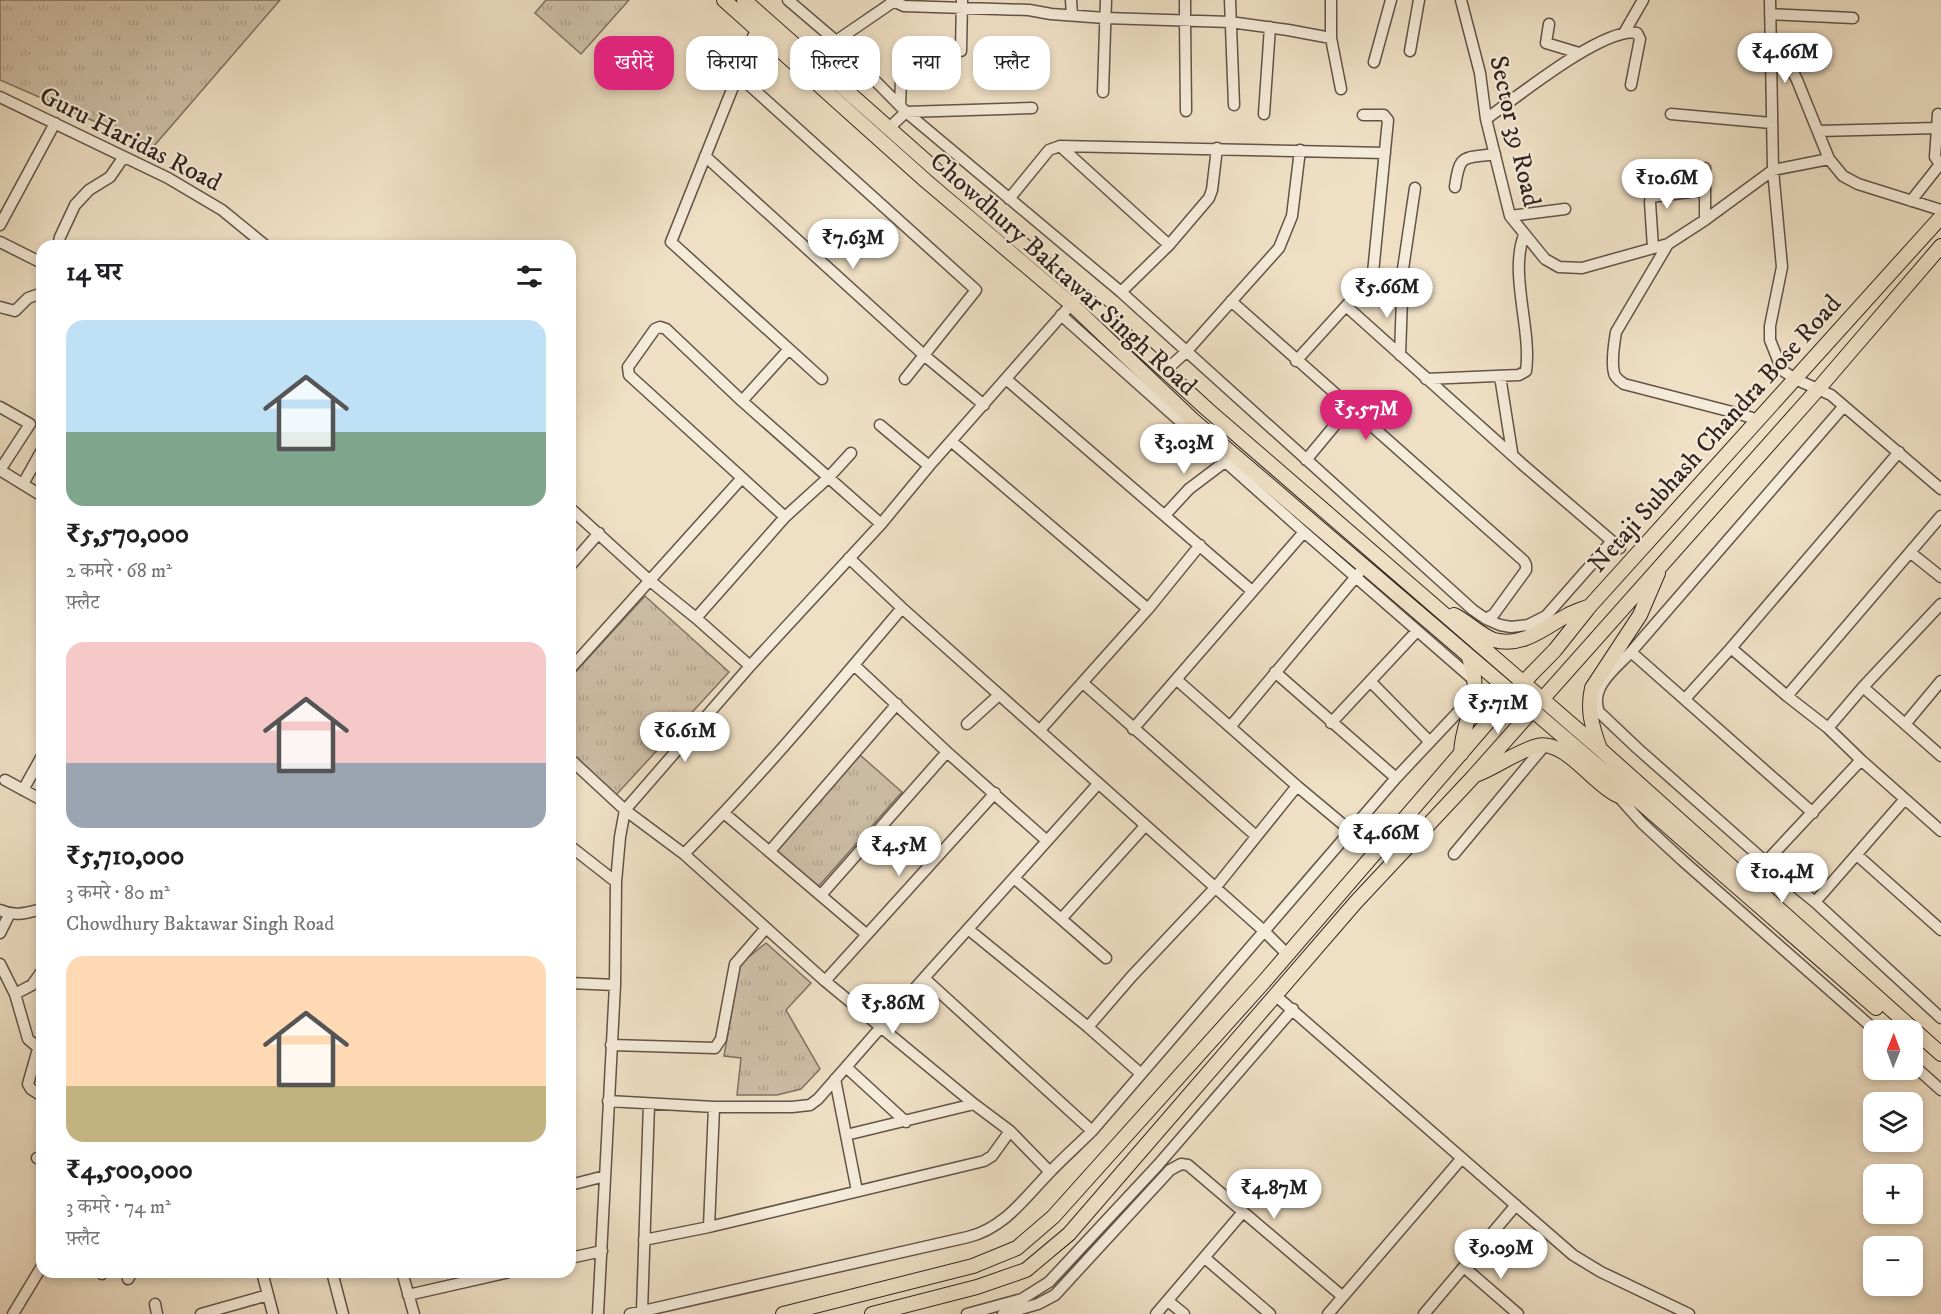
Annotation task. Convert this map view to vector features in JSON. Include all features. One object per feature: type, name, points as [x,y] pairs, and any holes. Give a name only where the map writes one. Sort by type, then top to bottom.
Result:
[{"type":"main road","name":"Chowdhury Baktawar Singh Road","points":[[724,0],[926,182],[1165,371],[1374,555],[1600,748],[1941,1054]]},
{"type":"main road","name":"Chowdhury Baktawar Singh Road","points":[[744,0],[790,41]]},
{"type":"main road","name":"Chowdhury Baktawar Singh Road","points":[[846,90],[1076,299],[1193,420],[1360,572],[1469,658],[1641,803],[1890,1020]]},
{"type":"main road","name":"Netaji Subhash Chandra Bose Road","points":[[783,1314],[973,1266],[1017,1248],[1053,1217],[1263,984],[1512,694],[1555,650],[1590,606],[1941,217]]},
{"type":"main road","name":"Netaji Subhash Chandra Bose Road","points":[[872,1314],[977,1287],[1026,1270],[1069,1234],[1340,920],[1474,776],[1819,388],[1941,246]]},
{"type":"main road","points":[[1600,748],[1589,713],[1592,687],[1640,615],[1658,577],[1660,565]]},
{"type":"main road","points":[[1438,610],[1448,611],[1495,640],[1509,642],[1535,634],[1570,614],[1590,606]]},
{"type":"main road","points":[[1461,754],[1461,741],[1472,708],[1475,688],[1469,658]]},
{"type":"main road","points":[[1474,776],[1537,746],[1552,746],[1562,751],[1617,795],[1641,803]]},
{"type":"main road","points":[[1343,891],[1356,902]]},
{"type":"main road","points":[[1327,908],[1340,920]]},
{"type":"main road","points":[[1923,1049],[1941,1065]]},
{"type":"main road","points":[[1157,1101],[1172,1115]]},
{"type":"street","points":[[788,0],[830,36]]},
{"type":"street","points":[[1071,0],[1072,15]]},
{"type":"street","points":[[1103,92],[1106,0]]},
{"type":"street","points":[[1185,0],[1186,111]]},
{"type":"street","points":[[1230,0],[1234,105]]},
{"type":"street","points":[[1331,0],[1331,38],[1341,89]]},
{"type":"street","points":[[1374,62],[1390,0]]},
{"type":"street","points":[[1410,51],[1419,0]]},
{"type":"street","name":"Sector 39 Road","points":[[1461,0],[1480,73],[1486,119],[1510,216],[1545,259],[1559,267],[1582,268],[1668,244],[1773,170]]},
{"type":"street","points":[[1624,33],[1643,0]]},
{"type":"street","points":[[1770,0],[1773,170],[1782,267],[1770,335],[1782,370],[1795,379],[1819,388],[1844,406],[1941,489]]},
{"type":"street","points":[[843,36],[893,1],[904,6],[962,3],[1029,5],[1072,15],[1230,22],[1331,38]]},
{"type":"street","points":[[961,51],[962,3]]},
{"type":"street","points":[[1770,14],[1853,18]]},
{"type":"street","points":[[754,36],[762,16]]},
{"type":"street","points":[[1549,24],[1546,43],[1580,53]]},
{"type":"street","points":[[1264,114],[1270,27]]},
{"type":"street","points":[[1486,119],[1587,48],[1624,33],[1637,33],[1640,39],[1630,84]]},
{"type":"street","points":[[1771,40],[1777,39],[1788,59],[1829,159],[1843,176],[1858,184],[1941,210]]},
{"type":"street","points":[[880,86],[903,109],[1121,292],[1473,610],[1486,619],[1511,627],[1528,625],[1546,616],[1616,545],[1346,306]]},
{"type":"street","points":[[732,90],[671,242],[822,379]]},
{"type":"street","points":[[755,90],[975,290],[905,379]]},
{"type":"street","points":[[889,128],[903,109],[903,90]]},
{"type":"street","points":[[0,110],[3,98]]},
{"type":"street","name":"Guru Haridas Road","points":[[3,98],[168,178],[222,210],[259,240]]},
{"type":"street","points":[[903,109],[1032,108]]},
{"type":"street","points":[[1296,361],[1370,279],[1375,265],[1387,117],[1363,114]]},
{"type":"street","points":[[1671,114],[1771,123]]},
{"type":"street","points":[[1911,201],[1941,164],[1935,157],[1938,114]]},
{"type":"street","points":[[0,225],[55,123]]},
{"type":"street","points":[[1818,131],[1937,128]]},
{"type":"street","points":[[1009,199],[1049,150],[1060,146],[1385,153]]},
{"type":"street","points":[[1060,146],[1168,245]]},
{"type":"street","points":[[1121,292],[1168,245],[1209,198],[1217,148]]},
{"type":"street","points":[[1165,371],[1186,352],[1270,260],[1285,236],[1292,216],[1300,150]]},
{"type":"street","points":[[1455,187],[1461,161],[1495,154]]},
{"type":"street","points":[[705,156],[925,356],[984,405]]},
{"type":"street","points":[[59,240],[75,205],[89,190],[110,177],[123,158]]},
{"type":"street","points":[[1773,170],[1829,159]]},
{"type":"street","points":[[1705,168],[1705,220]]},
{"type":"street","points":[[1400,355],[1403,269],[1416,188]]},
{"type":"street","points":[[1653,248],[1650,202],[1652,197],[1705,190]]},
{"type":"street","points":[[1510,216],[1565,209]]},
{"type":"street","points":[[1426,379],[1519,375],[1526,371],[1519,264],[1520,244],[1524,235]]},
{"type":"street","points":[[0,242],[36,260]]},
{"type":"street","points":[[1668,244],[1617,332],[1614,342],[1614,373],[1617,379],[1624,384],[1758,420]]},
{"type":"street","points":[[1370,279],[1403,285]]},
{"type":"street","points":[[0,308],[15,311],[28,298],[36,295]]},
{"type":"street","points":[[598,1314],[615,985],[616,882],[625,810],[750,666],[881,524],[1076,299]]},
{"type":"street","points":[[1231,301],[1524,561],[1526,570],[1494,615],[1486,619]]},
{"type":"street","points":[[630,1314],[980,1234],[1010,1215],[1092,1131],[1475,688],[1360,572],[1304,532],[1061,315]]},
{"type":"street","points":[[785,517],[629,375],[628,367],[650,333],[660,327],[666,329],[881,524]]},
{"type":"street","points":[[742,400],[789,349]]},
{"type":"street","points":[[1500,376],[1512,453]]},
{"type":"street","points":[[1006,379],[1252,591]]},
{"type":"street","points":[[0,406],[30,424],[0,470],[36,492]]},
{"type":"street","points":[[1844,406],[1602,683],[1597,695],[1599,712],[1767,863],[1815,902],[1941,1018]]},
{"type":"street","points":[[1306,459],[1350,407]]},
{"type":"street","points":[[880,425],[929,466]]},
{"type":"street","points":[[951,441],[1148,609]]},
{"type":"street","points":[[1685,699],[1899,452]]},
{"type":"street","points":[[696,618],[785,517],[829,477],[851,453]]},
{"type":"street","points":[[23,484],[36,461]]},
{"type":"street","points":[[1165,515],[1189,489],[1226,461]]},
{"type":"street","points":[[576,662],[741,478]]},
{"type":"street","points":[[576,513],[649,580],[750,666]]},
{"type":"street","points":[[1787,696],[1941,516]]},
{"type":"street","points":[[1133,729],[1304,532]]},
{"type":"street","points":[[576,559],[599,533]]},
{"type":"street","points":[[1040,730],[1148,609],[1200,545]]},
{"type":"street","points":[[1911,553],[1941,577]]},
{"type":"street","points":[[1230,727],[1374,555]]},
{"type":"street","points":[[849,558],[1287,954]]},
{"type":"street","points":[[1557,603],[1570,614]]},
{"type":"street","points":[[1828,728],[1941,604]]},
{"type":"street","points":[[684,854],[724,813],[902,608]]},
{"type":"street","points":[[1331,723],[1417,631]]},
{"type":"street","points":[[1731,648],[1828,728],[1861,760],[1940,828]]},
{"type":"street","points":[[1631,652],[1813,813]]},
{"type":"street","points":[[854,665],[1047,841]]},
{"type":"street","points":[[1275,672],[1396,778]]},
{"type":"street","points":[[1177,680],[1352,832]]},
{"type":"street","points":[[1370,681],[1430,742]]},
{"type":"street","points":[[1906,723],[1941,681]]},
{"type":"street","points":[[1083,683],[1256,836]]},
{"type":"street","points":[[1863,687],[1941,756]]},
{"type":"street","points":[[967,724],[999,695]]},
{"type":"street","points":[[770,851],[897,704]]},
{"type":"street","points":[[1454,854],[1545,746]]},
{"type":"street","points":[[821,895],[947,752]]},
{"type":"street","points":[[1748,881],[1861,760]]},
{"type":"street","points":[[576,765],[625,810],[684,854],[825,981],[1010,1131],[1050,1172]]},
{"type":"street","points":[[22,790],[36,766]]},
{"type":"street","points":[[5,780],[36,797]]},
{"type":"street","points":[[608,1101],[714,1107],[810,1105],[818,1099],[1098,784]]},
{"type":"street","points":[[1088,1027],[1132,976],[1215,888],[1297,786]]},
{"type":"street","points":[[825,981],[995,793]]},
{"type":"street","points":[[1617,795],[1642,823],[1682,860],[1864,1020]]},
{"type":"street","points":[[1815,902],[1905,799]]},
{"type":"street","points":[[724,813],[866,934]]},
{"type":"street","points":[[1062,918],[1145,826]]},
{"type":"street","points":[[576,851],[616,882]]},
{"type":"street","points":[[1857,855],[1941,930]]},
{"type":"street","points":[[1014,878],[1106,958]]},
{"type":"street","points":[[0,933],[5,912],[36,909]]},
{"type":"street","points":[[611,1045],[715,1048],[721,1039],[735,964],[766,928]]},
{"type":"street","points":[[968,929],[1088,1027],[1140,1073]]},
{"type":"street","points":[[0,964],[15,994],[28,1039],[36,1046]]},
{"type":"street","points":[[924,978],[1092,1131]]},
{"type":"street","points":[[15,994],[32,985],[36,979]]},
{"type":"street","points":[[576,983],[615,985]]},
{"type":"street","points":[[1276,996],[1586,1264],[1689,1314]]},
{"type":"street","points":[[967,1314],[1022,1299],[1049,1282],[1158,1165],[1293,1010]]},
{"type":"street","points":[[36,1061],[28,1084],[36,1091]]},
{"type":"street","points":[[846,1067],[906,1122]]},
{"type":"street","points":[[1923,1074],[1941,1090]]},
{"type":"street","points":[[835,1079],[857,1191]]},
{"type":"street","points":[[642,1311],[649,1104]]},
{"type":"street","points":[[846,1135],[974,1104]]},
{"type":"street","points":[[709,1227],[714,1107]]},
{"type":"street","points":[[645,1240],[709,1227],[984,1161],[992,1156],[1010,1131]]},
{"type":"street","points":[[1328,1314],[1462,1158]]},
{"type":"street","points":[[1004,1314],[1038,1304],[1055,1295],[1175,1166],[1181,1164],[1188,1165],[1342,1296]]},
{"type":"street","points":[[576,1183],[605,1176]]},
{"type":"street","points":[[1424,1314],[1516,1205]]},
{"type":"street","points":[[1156,1314],[1243,1212]]},
{"type":"street","points":[[576,1257],[602,1251]]},
{"type":"street","points":[[1205,1258],[1270,1314]]},
{"type":"street","points":[[1465,1268],[1518,1314]]},
{"type":"street","points":[[13,1314],[36,1276]]},
{"type":"street","points":[[264,1278],[273,1314]]},
{"type":"street","points":[[334,1278],[343,1314]]},
{"type":"street","points":[[404,1278],[414,1314]]},
{"type":"street","points":[[408,1295],[483,1278]]},
{"type":"street","points":[[201,1314],[268,1295]]},
{"type":"street","points":[[1168,1300],[1184,1314]]},
{"type":"green space","points":[[0,0],[280,0],[153,147],[0,80]]},
{"type":"green space","points":[[546,0],[629,0],[597,36],[594,36],[594,39],[581,54],[535,13]]},
{"type":"green space","points":[[645,596],[729,672],[616,795],[576,758],[576,671]]},
{"type":"green space","points":[[860,755],[902,792],[817,888],[775,851]]},
{"type":"green space","points":[[766,943],[811,983],[786,1010],[820,1069],[801,1089],[777,1095],[737,1095],[741,1058],[724,1056],[740,964]]}]
